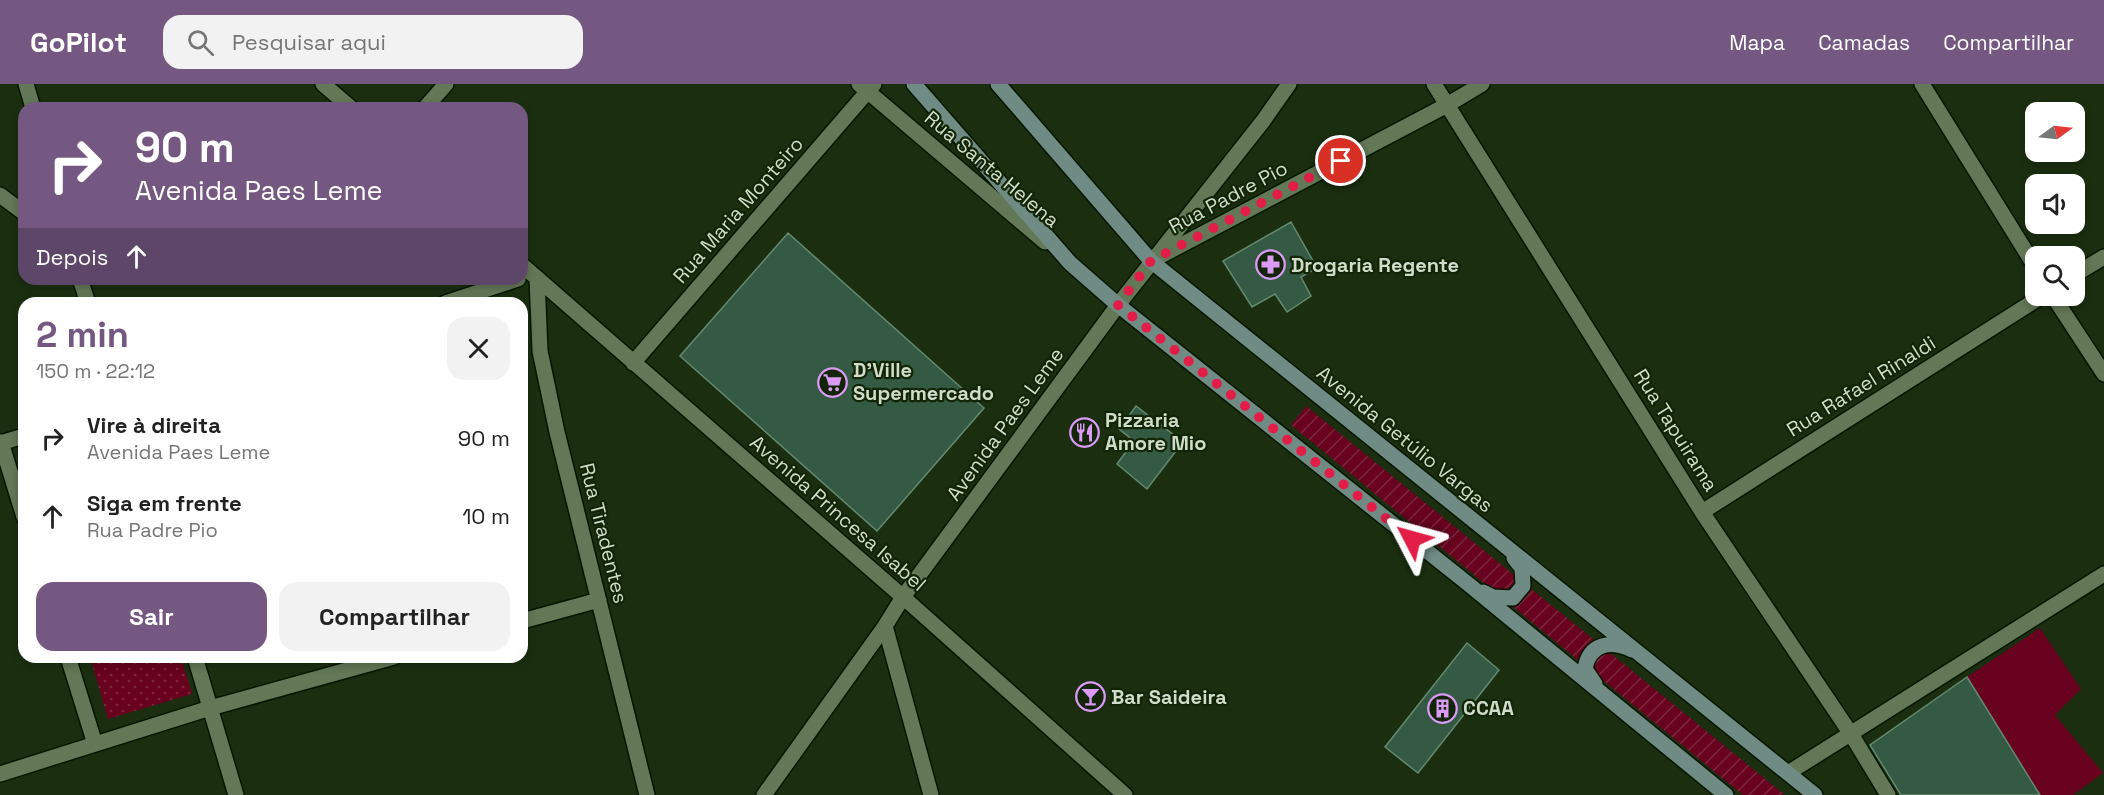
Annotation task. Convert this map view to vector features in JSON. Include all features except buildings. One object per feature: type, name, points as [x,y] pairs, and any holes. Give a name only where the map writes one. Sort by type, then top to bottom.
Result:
[{"type":"main road","points":[[914,84],[1070,263],[1118,305],[1467,583],[1726,795]]},
{"type":"main road","name":"Avenida Getúlio Vargas","points":[[998,84],[1151,261],[1815,795]]},
{"type":"main road","points":[[1467,583],[1493,597],[1513,598],[1523,586],[1522,568],[1503,545]]},
{"type":"main road","points":[[1608,699],[1590,679],[1585,669],[1586,657],[1607,644],[1622,645],[1646,657]]},
{"type":"street","points":[[26,84],[31,102]]},
{"type":"street","points":[[323,84],[344,102]]},
{"type":"street","points":[[430,102],[446,84]]},
{"type":"street","name":"Avenida Paes Leme","points":[[764,795],[885,626],[903,597],[1118,305],[1263,121],[1289,84]]},
{"type":"street","name":"Rua Tapuirama","points":[[1434,84],[1702,512],[1851,734],[1888,795]]},
{"type":"street","name":"Rua Padre Pio","points":[[1151,261],[1447,105],[1482,84]]},
{"type":"street","points":[[1922,84],[2025,250]]},
{"type":"street","name":"Rua Santa Helena","points":[[867,87],[1070,263]]},
{"type":"street","name":"Rua Maria Monteiro","points":[[633,363],[867,87]]},
{"type":"street","points":[[0,195],[18,208]]},
{"type":"street","points":[[2085,268],[2104,257]]},
{"type":"street","name":"Avenida Princesa Isabel","points":[[528,277],[633,363],[903,597],[1125,795]]},
{"type":"street","points":[[462,297],[497,285]]},
{"type":"street","name":"Rua Tiradentes","points":[[528,285],[557,432],[647,795]]},
{"type":"street","name":"Rua Rafael Rinaldi","points":[[1702,512],[2026,306]]},
{"type":"street","points":[[2060,306],[2104,374]]},
{"type":"street","points":[[18,438],[0,443],[18,498]]},
{"type":"street","points":[[1788,773],[2104,574]]},
{"type":"street","points":[[528,619],[599,600]]},
{"type":"street","points":[[885,626],[931,795]]},
{"type":"street","points":[[70,663],[95,744]]},
{"type":"street","points":[[197,663],[236,795]]},
{"type":"street","points":[[0,774],[210,708],[372,663]]},
{"type":"shaded area","points":[[1306,406],[1785,795],[1743,795],[1291,425]]},
{"type":"shaded area","points":[[2040,628],[2081,689],[2055,715],[2103,773],[2073,795],[2040,795],[1967,677]]},
{"type":"shaded area","points":[[92,663],[183,663],[192,694],[108,719]]},
{"type":"place","name":"Drogaria Regente","points":[[1270,265]]},
{"type":"place","name":"D’Ville Supermercado","points":[[832,382]]},
{"type":"place","name":"Pizzaria Amore Mio","points":[[1084,432]]},
{"type":"place","name":"Bar Saideira","points":[[1090,697]]},
{"type":"place","name":"CCAA","points":[[1442,708]]},
{"type":"route","points":[[1341,161],[1151,261],[1118,305],[1412,539]]}]
